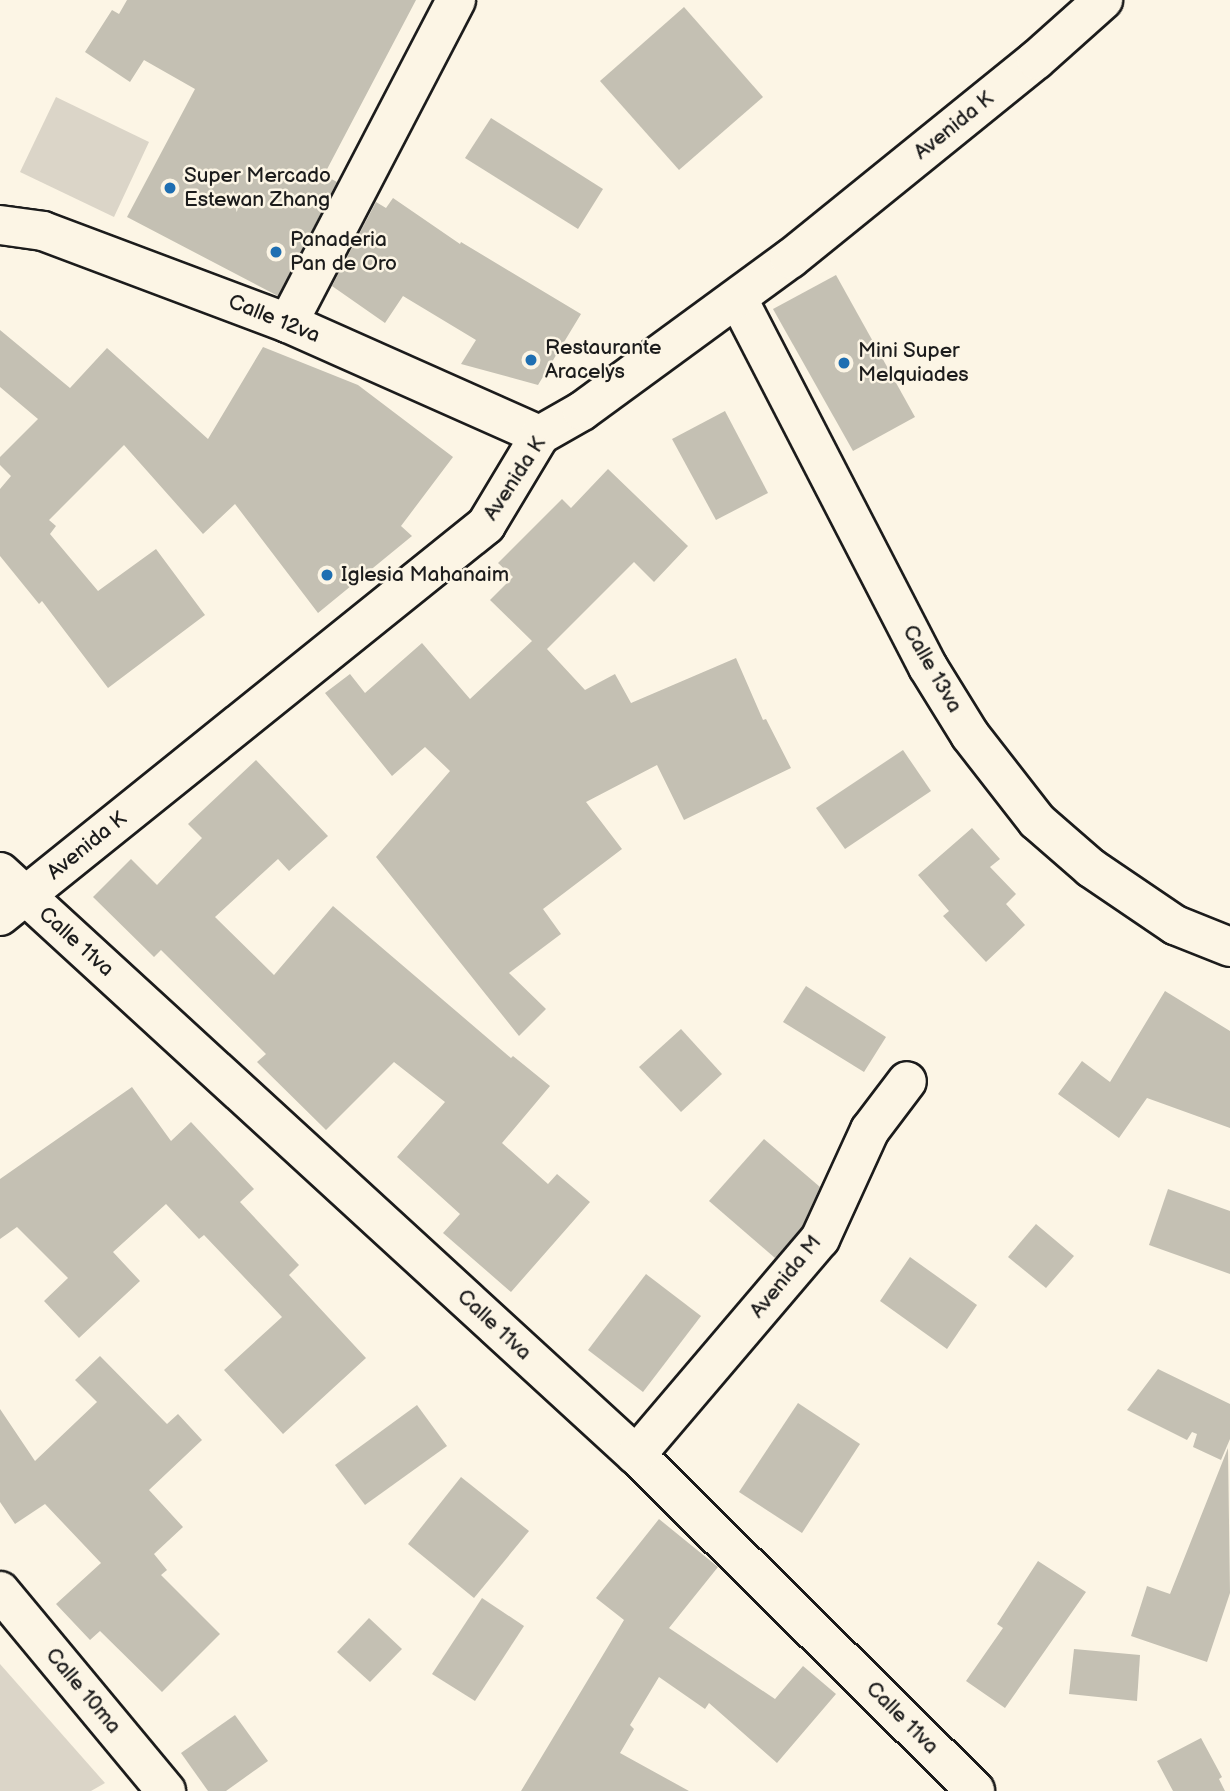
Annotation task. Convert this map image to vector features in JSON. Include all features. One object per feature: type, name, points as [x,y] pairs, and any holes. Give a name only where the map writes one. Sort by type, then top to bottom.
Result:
[{"type":"street","points":[[288,323],[456,0]]},
{"type":"street","name":"Avenida K","points":[[8,894],[486,525],[540,435],[582,411],[738,299],[1036,60],[1103,0]]},
{"type":"street","name":"Calle 12va","points":[[0,225],[43,231],[288,323],[540,435]]},
{"type":"street","name":"Calle 13va","points":[[738,299],[928,667],[970,735],[1037,821],[1091,868],[1175,925],[1230,947]]},
{"type":"street","name":"Calle 11va","points":[[8,894],[636,1455],[975,1791]]},
{"type":"street","name":"Avenida M","points":[[636,1455],[820,1239],[870,1130],[907,1081]]},
{"type":"street","name":"Calle 10ma","points":[[0,1591],[166,1791]]},
{"type":"shaded area","points":[[56,97],[149,142],[114,217],[20,172]]},
{"type":"shaded area","points":[[0,1664],[105,1783],[91,1791],[0,1791]]},
{"type":"building","points":[[127,0],[416,0],[324,175],[337,182],[278,296],[127,217],[195,89],[144,60],[130,82],[85,52],[112,10],[119,14]]},
{"type":"building","points":[[684,7],[763,97],[679,170],[600,81]]},
{"type":"building","points":[[491,118],[603,189],[578,229],[465,158]]},
{"type":"building","points":[[393,198],[460,244],[461,242],[581,314],[538,385],[461,364],[476,340],[403,296],[385,323],[332,286],[376,202],[386,208]]},
{"type":"building","name":"Mini Super Melquiades","points":[[836,275],[915,417],[853,451],[773,309]]},
{"type":"building","points":[[0,330],[70,388],[107,348],[208,439],[263,347],[358,385],[453,457],[401,526],[412,536],[318,613],[235,504],[203,534],[124,445],[49,520],[56,526],[50,534],[98,591],[156,549],[205,615],[108,688],[42,601],[39,604],[0,556],[0,489],[11,476],[0,465],[0,457],[38,419],[0,387]]},
{"type":"building","points":[[725,411],[768,493],[716,520],[672,439]]},
{"type":"building","points":[[608,469],[688,546],[654,582],[634,562],[547,649],[585,690],[615,674],[631,703],[736,658],[763,720],[766,719],[791,768],[684,820],[657,765],[586,802],[622,849],[543,909],[561,934],[509,973],[546,1009],[519,1036],[376,857],[450,771],[425,747],[392,776],[325,693],[350,674],[365,693],[422,643],[470,699],[532,641],[490,600],[513,577],[498,563],[562,499],[571,508]]},
{"type":"building","points":[[903,750],[931,791],[845,849],[816,808]]},
{"type":"building","points":[[256,760],[328,836],[289,871],[278,859],[215,917],[274,975],[333,906],[511,1058],[513,1056],[550,1086],[502,1143],[548,1184],[557,1174],[590,1202],[511,1292],[443,1233],[460,1214],[397,1157],[445,1102],[394,1062],[326,1130],[257,1062],[266,1054],[161,950],[154,957],[93,897],[131,859],[157,885],[202,838],[188,824]]},
{"type":"building","points":[[972,828],[1000,859],[990,867],[1016,894],[1006,904],[1025,925],[986,962],[943,916],[949,911],[918,875]]},
{"type":"building","points":[[806,986],[886,1037],[864,1072],[783,1022]]},
{"type":"building","points":[[1165,991],[1230,1031],[1230,1128],[1147,1098],[1119,1138],[1058,1094],[1082,1061],[1110,1082]]},
{"type":"building","points":[[681,1029],[722,1074],[681,1112],[639,1067]]},
{"type":"building","points":[[132,1087],[171,1141],[191,1122],[254,1189],[240,1202],[299,1265],[289,1275],[366,1358],[283,1434],[224,1370],[282,1317],[204,1235],[199,1239],[166,1204],[113,1252],[140,1281],[79,1338],[44,1301],[68,1278],[17,1227],[0,1239],[0,1179]]},
{"type":"building","points":[[764,1139],[820,1187],[802,1227],[775,1258],[709,1201]]},
{"type":"building","points":[[1168,1189],[1230,1211],[1230,1274],[1149,1245]]},
{"type":"building","points":[[1036,1224],[1074,1256],[1046,1288],[1008,1257]]},
{"type":"building","points":[[910,1257],[977,1305],[947,1349],[880,1301]]},
{"type":"building","points":[[646,1274],[701,1316],[643,1392],[588,1350]]},
{"type":"building","points":[[100,1356],[167,1424],[178,1414],[202,1440],[149,1490],[183,1527],[154,1554],[167,1570],[161,1575],[220,1634],[162,1692],[100,1631],[90,1640],[56,1604],[101,1563],[45,1504],[15,1524],[0,1502],[0,1409],[35,1461],[97,1402],[75,1380]]},
{"type":"building","points":[[1158,1369],[1230,1404],[1230,1439],[1221,1460],[1193,1447],[1197,1434],[1192,1432],[1187,1440],[1127,1410]]},
{"type":"building","points":[[798,1403],[860,1444],[802,1533],[739,1492]]},
{"type":"building","points":[[417,1405],[447,1446],[365,1505],[335,1465]]},
{"type":"building","points":[[1228,1448],[1230,1593],[1207,1662],[1131,1636],[1147,1586],[1170,1594]]},
{"type":"building","points":[[461,1477],[529,1531],[474,1598],[408,1544]]},
{"type":"building","points":[[659,1519],[718,1567],[669,1628],[775,1699],[803,1666],[836,1694],[777,1763],[709,1703],[705,1709],[659,1677],[630,1725],[634,1729],[620,1753],[689,1791],[521,1791],[624,1620],[596,1598]]},
{"type":"building","points":[[1038,1561],[1086,1592],[1005,1708],[966,1681],[1003,1628],[997,1624]]},
{"type":"building","points":[[482,1598],[524,1626],[475,1701],[432,1674]]},
{"type":"building","points":[[369,1618],[402,1649],[370,1682],[337,1652]]},
{"type":"building","points":[[1074,1649],[1140,1655],[1137,1701],[1069,1694]]},
{"type":"building","points":[[235,1715],[268,1761],[226,1791],[208,1791],[181,1753]]},
{"type":"building","points":[[1201,1738],[1222,1777],[1219,1779],[1225,1791],[1173,1791],[1157,1761]]},
{"type":"place","name":"Super Mercado Estewan Zhang","points":[[170,188]]},
{"type":"place","name":"Panaderia Pan de Oro","points":[[276,252]]},
{"type":"place","name":"Restaurante Aracelys","points":[[531,360]]},
{"type":"place","name":"Mini Super Melquiades","points":[[844,363]]},
{"type":"place","name":"Iglesia Mahanaim","points":[[327,575]]}]
